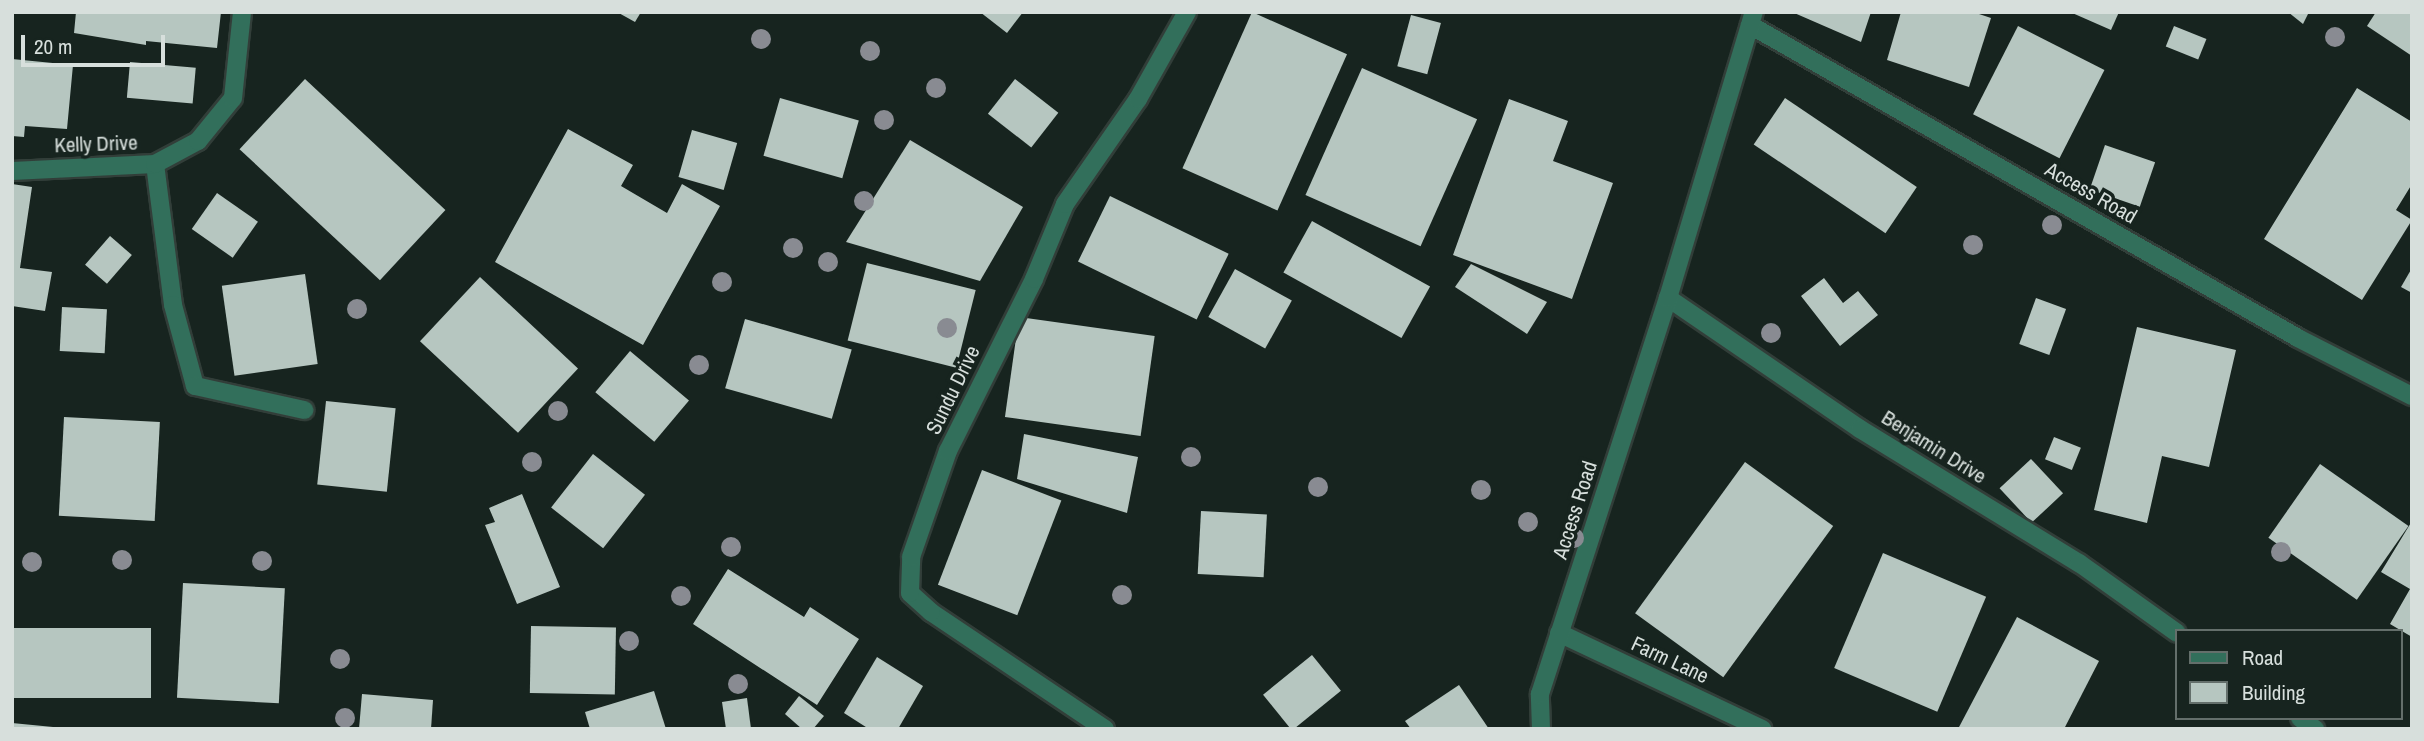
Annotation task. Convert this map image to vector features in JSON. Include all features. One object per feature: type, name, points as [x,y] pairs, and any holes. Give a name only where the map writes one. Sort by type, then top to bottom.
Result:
[{"type":"street","name":"Kelly Drive","points":[[12,171],[155,164],[198,141],[233,98],[242,12]]},
{"type":"street","name":"Sundu Drive","points":[[1105,729],[924,606],[910,593],[911,557],[948,451],[1034,279],[1065,204],[1138,99],[1186,12]]},
{"type":"street","name":"Access Road","points":[[1541,729],[1540,694],[1668,298],[1752,19],[2298,338],[2412,396]]},
{"type":"street","points":[[155,164],[173,305],[195,386],[304,410]]},
{"type":"street","name":"Benjamin Drive","points":[[1668,298],[1860,429],[2079,563],[2176,632]]},
{"type":"street","name":"Farm Lane","points":[[1559,633],[1762,729]]},
{"type":"building","points":[[76,12],[221,12],[217,48],[146,41],[146,45],[74,33]]},
{"type":"building","points":[[617,12],[641,12],[635,22]]},
{"type":"building","points":[[980,12],[1023,12],[1007,33]]},
{"type":"building","points":[[1252,12],[1347,54],[1277,211],[1182,168]]},
{"type":"building","points":[[1792,12],[1871,12],[1861,42]]},
{"type":"building","points":[[1901,12],[1973,12],[1991,18],[1969,87],[1887,60]]},
{"type":"building","points":[[2070,12],[2119,12],[2111,30]]},
{"type":"building","points":[[2288,12],[2309,12],[2303,24]]},
{"type":"building","points":[[2376,12],[2412,12],[2412,56],[2367,26]]},
{"type":"building","points":[[1411,15],[1441,23],[1427,74],[1397,66]]},
{"type":"building","points":[[2018,26],[2104,70],[2059,158],[1973,114]]},
{"type":"building","points":[[2174,26],[2206,39],[2198,60],[2166,46]]},
{"type":"building","points":[[12,59],[73,65],[67,129],[25,126],[24,137],[12,136]]},
{"type":"building","points":[[130,62],[196,68],[193,104],[127,98]]},
{"type":"building","points":[[1362,68],[1477,119],[1421,246],[1305,195]]},
{"type":"building","points":[[305,79],[445,210],[380,280],[240,149]]},
{"type":"building","points":[[1015,79],[1058,113],[1031,148],[988,114]]},
{"type":"building","points":[[2357,88],[2412,122],[2412,184],[2396,210],[2412,220],[2362,300],[2264,239]]},
{"type":"building","points":[[780,98],[859,121],[842,178],[763,156]]},
{"type":"building","points":[[1785,98],[1917,187],[1886,233],[1754,144]]},
{"type":"building","points":[[1509,99],[1568,121],[1553,161],[1613,183],[1572,299],[1453,255]]},
{"type":"building","points":[[568,129],[633,165],[621,186],[667,213],[682,184],[720,206],[643,345],[495,262]]},
{"type":"building","points":[[692,130],[737,143],[724,190],[678,177]]},
{"type":"building","points":[[910,140],[1023,207],[980,281],[846,242]]},
{"type":"building","points":[[2105,145],[2155,162],[2140,207],[2090,189]]},
{"type":"building","points":[[12,184],[32,187],[20,268],[52,272],[45,311],[12,306]]},
{"type":"building","points":[[217,193],[258,222],[233,258],[192,229]]},
{"type":"building","points":[[1110,196],[1229,254],[1197,319],[1078,262]]},
{"type":"building","points":[[1312,221],[1430,286],[1401,338],[1283,273]]},
{"type":"building","points":[[110,236],[132,255],[107,284],[85,265]]},
{"type":"building","points":[[867,263],[976,290],[956,368],[848,341]]},
{"type":"building","points":[[1471,264],[1547,302],[1527,334],[1455,287]]},
{"type":"building","points":[[2412,268],[2412,293],[2401,287]]},
{"type":"building","points":[[1235,269],[1292,301],[1265,349],[1208,317]]},
{"type":"building","points":[[305,274],[318,364],[234,376],[222,286]]},
{"type":"building","points":[[480,277],[578,368],[518,433],[420,341]]},
{"type":"building","points":[[1824,278],[1843,303],[1858,291],[1878,315],[1840,346],[1801,296]]},
{"type":"building","points":[[2036,298],[2066,309],[2049,355],[2019,344]]},
{"type":"building","points":[[62,307],[107,309],[105,353],[60,351]]},
{"type":"building","points":[[1019,317],[1155,336],[1141,436],[1005,417]]},
{"type":"building","points":[[745,319],[852,350],[832,419],[725,388]]},
{"type":"building","points":[[2137,327],[2236,350],[2209,467],[2162,456],[2147,523],[2094,510]]},
{"type":"building","points":[[630,351],[689,400],[654,442],[595,392]]},
{"type":"building","points":[[326,401],[396,408],[387,492],[317,485]]},
{"type":"building","points":[[64,417],[160,422],[155,521],[59,516]]},
{"type":"building","points":[[1024,434],[1138,457],[1127,513],[1017,479]]},
{"type":"building","points":[[2054,437],[2081,448],[2072,470],[2045,459]]},
{"type":"building","points":[[593,454],[645,495],[603,548],[551,508]]},
{"type":"building","points":[[2031,459],[2063,493],[2032,523],[2000,488]]},
{"type":"building","points":[[1745,462],[1833,526],[1723,677],[1635,613]]},
{"type":"building","points":[[2320,464],[2408,526],[2357,600],[2268,538]]},
{"type":"building","points":[[982,470],[1061,500],[1017,615],[938,585]]},
{"type":"building","points":[[522,494],[560,587],[517,604],[485,525],[495,522],[489,508]]},
{"type":"building","points":[[1201,511],[1267,514],[1264,577],[1198,574]]},
{"type":"building","points":[[2412,521],[2412,637],[2403,629],[2390,624],[2410,589],[2381,572]]},
{"type":"building","points":[[1883,553],[1986,597],[1937,712],[1834,668]]},
{"type":"building","points":[[728,569],[804,617],[810,607],[859,639],[817,705],[693,624]]},
{"type":"building","points":[[183,583],[285,588],[279,703],[177,698]]},
{"type":"building","points":[[2017,617],[2099,661],[2064,729],[1958,729]]},
{"type":"building","points":[[531,626],[616,627],[615,694],[530,693]]},
{"type":"building","points":[[12,628],[151,628],[151,698],[12,698]]},
{"type":"building","points":[[1312,655],[1341,691],[1294,729],[1291,729],[1263,695]]},
{"type":"building","points":[[877,657],[923,686],[898,729],[869,729],[844,713]]},
{"type":"building","points":[[1459,685],[1489,729],[1411,729],[1405,721]]},
{"type":"building","points":[[654,691],[666,729],[590,729],[585,712]]},
{"type":"building","points":[[362,694],[433,700],[431,729],[359,729]]},
{"type":"building","points":[[799,696],[824,716],[813,729],[802,729],[785,714]]},
{"type":"building","points":[[747,698],[751,729],[726,729],[722,702]]},
{"type":"building","points":[[12,723],[53,727],[53,729],[12,729]]}]
